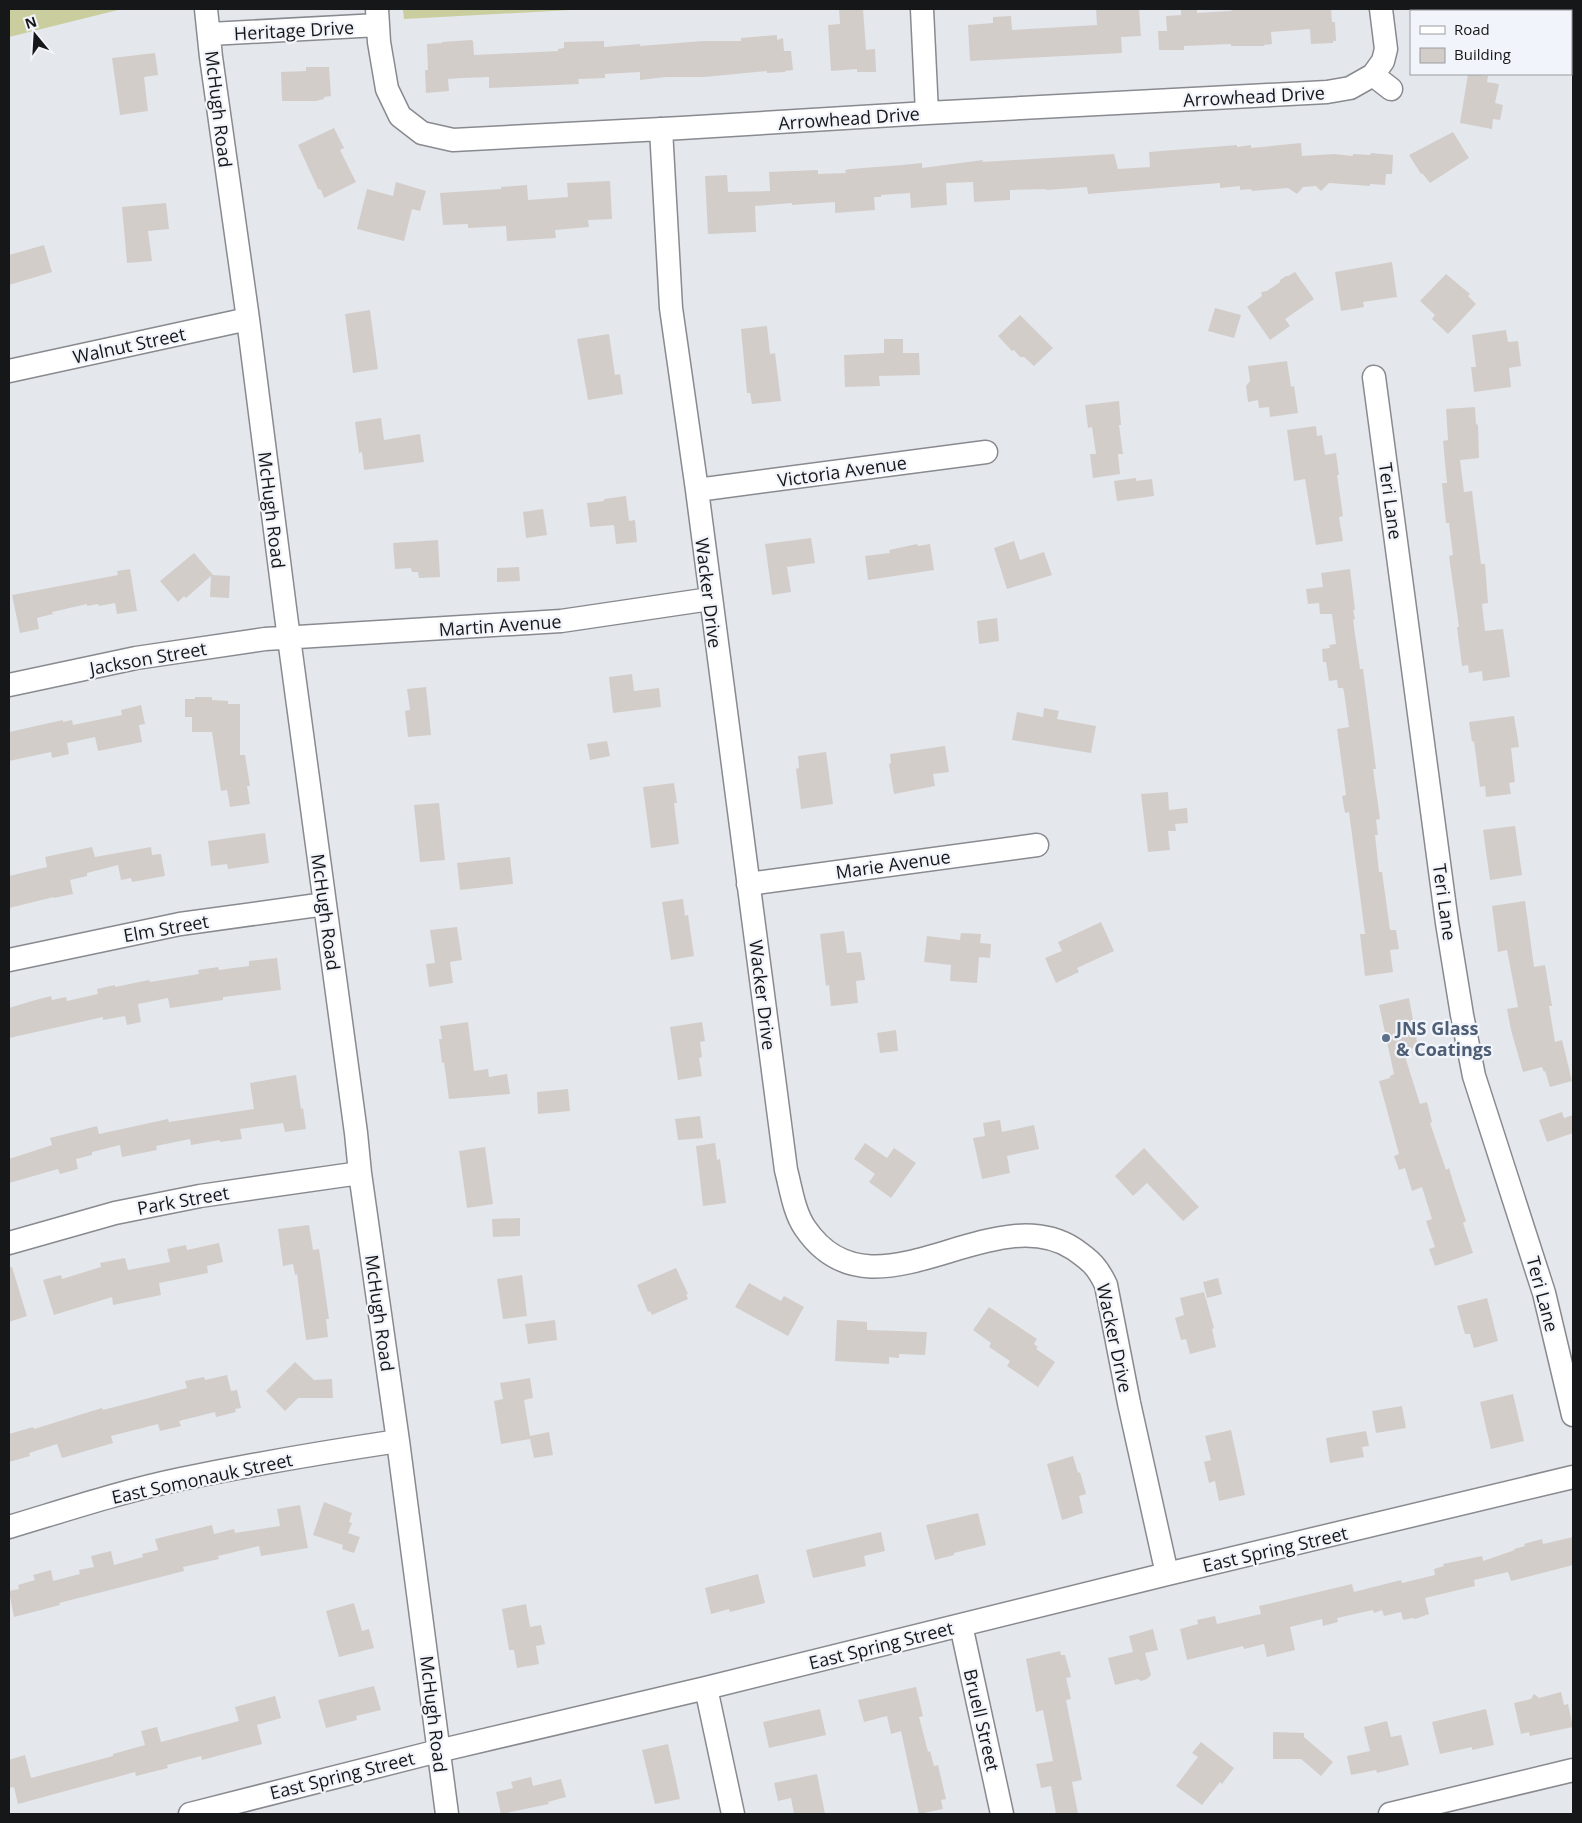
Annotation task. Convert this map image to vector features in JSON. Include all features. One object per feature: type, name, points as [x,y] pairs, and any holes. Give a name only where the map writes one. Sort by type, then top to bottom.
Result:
[{"type":"street","name":"McHugh Road","points":[[206,9],[248,319],[288,637],[447,1814]]},
{"type":"street","points":[[922,9],[927,113]]},
{"type":"street","points":[[1381,9],[1386,49],[1384,60],[1373,75],[1392,89]]},
{"type":"street","name":"Heritage Drive","points":[[210,34],[377,17]]},
{"type":"street","name":"Arrowhead Drive","points":[[377,17],[387,88],[400,116],[422,133],[453,140],[1325,92],[1350,88],[1373,75]]},
{"type":"street","name":"Wacker Drive","points":[[661,129],[671,308],[697,490],[786,1170],[795,1205],[804,1227],[820,1246],[838,1257],[860,1266],[887,1266],[1022,1234],[1046,1236],[1064,1243],[1085,1256],[1098,1269],[1106,1285],[1129,1403],[1167,1574]]},
{"type":"street","name":"Walnut Street","points":[[9,371],[248,319]]},
{"type":"street","name":"Teri Lane","points":[[1374,377],[1446,913],[1462,1016],[1474,1076],[1544,1293],[1573,1414]]},
{"type":"street","name":"Victoria Avenue","points":[[697,490],[986,452]]},
{"type":"street","name":"Martin Avenue","points":[[288,637],[561,621],[710,599]]},
{"type":"street","name":"Jackson Street","points":[[9,685],[136,658],[288,637]]},
{"type":"street","name":"Marie Avenue","points":[[748,884],[1037,845]]},
{"type":"street","name":"Elm Street","points":[[9,960],[180,924],[325,904]]},
{"type":"street","name":"Park Street","points":[[9,1243],[115,1213],[200,1196],[360,1173]]},
{"type":"street","name":"East Somonauk Street","points":[[9,1527],[180,1479],[280,1459],[398,1441]]},
{"type":"street","name":"East Spring Street","points":[[190,1814],[438,1751],[706,1688],[1167,1574],[1573,1477]]},
{"type":"street","name":"Bruell Street","points":[[961,1625],[1002,1814]]},
{"type":"street","points":[[706,1688],[733,1814]]},
{"type":"street","points":[[1390,1814],[1573,1770]]},
{"type":"green space","points":[[9,9],[122,9],[9,37]]},
{"type":"green space","points":[[403,9],[589,9],[404,19]]},
{"type":"building","points":[[839,9],[863,9],[866,50],[875,49],[876,72],[857,72],[857,69],[831,71],[828,25],[840,24]]},
{"type":"building","points":[[1096,9],[1139,9],[1141,36],[1121,37],[1122,53],[970,61],[968,25],[993,23],[993,17],[1011,16],[1012,30],[1097,25]]},
{"type":"building","points":[[1181,9],[1197,9],[1197,13],[1236,9],[1331,9],[1332,22],[1335,22],[1336,41],[1333,41],[1333,43],[1311,44],[1310,29],[1271,32],[1272,44],[1264,46],[1231,46],[1231,44],[1184,46],[1184,50],[1159,50],[1158,31],[1167,31],[1166,16],[1181,15]]},
{"type":"building","points":[[777,35],[777,40],[783,38],[784,51],[791,51],[793,70],[640,80],[640,72],[605,74],[605,78],[578,79],[579,84],[489,88],[489,77],[462,78],[448,79],[449,91],[426,93],[425,70],[428,70],[427,44],[471,40],[473,41],[474,55],[558,51],[558,49],[564,48],[564,42],[604,41],[604,47],[640,44],[640,46],[703,41],[741,41],[741,38]]},
{"type":"building","points":[[155,53],[158,75],[144,77],[148,111],[120,115],[112,58]]},
{"type":"building","points":[[306,67],[329,67],[331,96],[316,101],[282,101],[281,72],[306,71]]},
{"type":"building","points":[[1468,75],[1488,76],[1487,82],[1499,84],[1495,103],[1503,105],[1500,120],[1493,119],[1492,129],[1460,123]]},
{"type":"building","points":[[334,128],[344,148],[340,150],[356,182],[324,198],[298,145]]},
{"type":"building","points":[[1453,132],[1469,158],[1430,183],[1421,174],[1409,155]]},
{"type":"building","points":[[1301,143],[1302,156],[1334,154],[1353,156],[1353,154],[1370,155],[1371,153],[1393,155],[1392,174],[1386,174],[1385,185],[1370,184],[1370,186],[1329,183],[1321,191],[1316,186],[1303,187],[1297,194],[1288,188],[1252,191],[1251,189],[1240,190],[1240,186],[1220,188],[1220,183],[1088,194],[1087,187],[1010,190],[1010,200],[974,202],[973,182],[946,183],[947,205],[911,208],[910,193],[874,197],[875,210],[835,213],[835,202],[755,206],[756,232],[708,234],[705,176],[727,175],[728,192],[770,191],[769,172],[818,170],[818,174],[846,173],[845,170],[850,169],[922,163],[922,168],[983,160],[982,162],[1114,154],[1118,169],[1150,167],[1149,152],[1237,145],[1237,147],[1251,145],[1251,148]]},
{"type":"building","points":[[610,181],[612,219],[588,220],[589,227],[555,230],[556,238],[507,241],[506,226],[468,228],[468,224],[443,225],[440,193],[501,189],[501,187],[527,185],[528,200],[568,197],[567,183]]},
{"type":"building","points":[[396,182],[426,191],[420,211],[412,209],[404,241],[357,229],[367,189],[393,196]]},
{"type":"building","points":[[166,203],[169,229],[148,231],[152,261],[127,263],[122,207]]},
{"type":"building","points":[[44,245],[52,272],[9,285],[9,255]]},
{"type":"building","points":[[1392,262],[1397,297],[1363,302],[1364,307],[1341,311],[1335,272]]},
{"type":"building","points":[[1295,272],[1314,299],[1285,319],[1290,326],[1270,340],[1247,307],[1262,296],[1261,292],[1267,291],[1280,282],[1280,280]]},
{"type":"building","points":[[1446,274],[1470,294],[1468,296],[1476,304],[1448,334],[1432,319],[1435,315],[1420,301]]},
{"type":"building","points":[[1215,308],[1241,315],[1234,338],[1208,331]]},
{"type":"building","points":[[370,310],[378,369],[353,373],[345,314]]},
{"type":"building","points":[[1020,315],[1053,348],[1034,366],[1024,357],[1020,357],[1014,350],[1012,351],[998,336]]},
{"type":"building","points":[[767,326],[770,354],[775,353],[781,401],[752,404],[750,393],[747,393],[741,329]]},
{"type":"building","points":[[1506,330],[1508,342],[1518,341],[1521,366],[1509,368],[1511,387],[1474,392],[1471,367],[1476,367],[1472,335]]},
{"type":"building","points":[[609,334],[615,375],[620,374],[623,394],[588,400],[577,339]]},
{"type":"building","points":[[884,339],[903,339],[903,353],[919,353],[920,375],[879,376],[880,386],[845,387],[844,355],[884,353]]},
{"type":"building","points":[[1287,361],[1291,387],[1294,386],[1298,413],[1270,417],[1269,407],[1259,408],[1258,400],[1248,402],[1246,386],[1250,381],[1248,366]]},
{"type":"building","points":[[1119,401],[1121,425],[1119,425],[1123,454],[1118,454],[1120,474],[1093,478],[1090,454],[1096,454],[1092,427],[1088,428],[1085,405]]},
{"type":"building","points":[[1475,407],[1476,424],[1478,425],[1479,458],[1460,460],[1464,492],[1472,491],[1481,564],[1485,564],[1488,603],[1482,604],[1485,631],[1503,629],[1510,677],[1483,681],[1482,671],[1469,673],[1468,665],[1462,666],[1457,627],[1459,627],[1449,556],[1453,555],[1449,523],[1446,523],[1442,483],[1447,483],[1443,441],[1448,440],[1446,409]]},
{"type":"building","points":[[381,418],[384,440],[420,434],[424,462],[364,470],[362,452],[359,453],[355,422]]},
{"type":"building","points":[[1316,426],[1317,436],[1322,435],[1325,455],[1336,453],[1343,516],[1339,517],[1343,541],[1316,545],[1305,479],[1294,481],[1287,430]]},
{"type":"building","points":[[1136,478],[1136,481],[1152,479],[1154,496],[1117,501],[1114,481]]},
{"type":"building","points":[[626,496],[629,521],[635,520],[637,542],[616,544],[614,525],[590,527],[587,503]]},
{"type":"building","points":[[543,509],[547,535],[526,538],[523,512]]},
{"type":"building","points":[[811,538],[815,563],[787,567],[791,592],[772,595],[765,544]]},
{"type":"building","points":[[438,540],[440,577],[419,578],[418,572],[412,572],[411,568],[395,569],[393,543]]},
{"type":"building","points":[[1014,541],[1020,560],[1044,552],[1052,575],[1007,589],[994,548]]},
{"type":"building","points":[[917,544],[918,546],[930,544],[934,570],[868,580],[865,556],[890,553],[889,550]]},
{"type":"building","points":[[194,553],[213,575],[230,576],[229,598],[210,597],[211,576],[186,598],[184,596],[178,602],[160,581]]},
{"type":"building","points":[[519,567],[520,581],[497,582],[497,568]]},
{"type":"building","points":[[130,569],[137,611],[117,614],[115,603],[99,606],[98,604],[87,606],[87,604],[52,612],[53,614],[37,618],[39,629],[20,633],[12,595],[118,575],[117,571]]},
{"type":"building","points":[[1350,569],[1355,610],[1353,610],[1355,619],[1353,620],[1360,669],[1363,669],[1376,769],[1373,769],[1380,819],[1376,820],[1378,835],[1375,835],[1379,872],[1382,872],[1390,930],[1396,930],[1399,949],[1390,950],[1393,972],[1365,976],[1360,934],[1365,934],[1349,812],[1345,813],[1342,796],[1346,795],[1337,729],[1349,727],[1344,692],[1343,688],[1338,688],[1337,680],[1329,681],[1326,662],[1323,662],[1322,649],[1330,648],[1329,645],[1336,644],[1332,614],[1320,614],[1319,603],[1308,604],[1306,589],[1323,587],[1321,573]]},
{"type":"building","points":[[997,618],[999,641],[979,644],[977,621]]},
{"type":"building","points":[[632,674],[634,691],[659,688],[661,707],[613,713],[609,677]]},
{"type":"building","points":[[426,687],[431,735],[408,737],[405,711],[410,710],[407,689]]},
{"type":"building","points":[[195,697],[212,697],[212,700],[228,701],[228,704],[240,704],[240,755],[245,755],[250,786],[247,786],[250,804],[230,807],[227,790],[221,791],[212,732],[192,732],[192,717],[185,717],[185,699],[195,699]]},
{"type":"building","points":[[141,705],[145,724],[139,725],[142,742],[98,751],[95,737],[67,743],[69,754],[52,758],[51,752],[9,761],[9,732],[63,720],[63,722],[72,720],[73,725],[122,715],[121,710]]},
{"type":"building","points":[[1044,708],[1059,711],[1057,719],[1096,726],[1091,753],[1012,740],[1017,712],[1043,717]]},
{"type":"building","points":[[1514,716],[1519,747],[1511,748],[1515,782],[1509,783],[1511,794],[1486,797],[1485,786],[1480,787],[1474,741],[1472,742],[1469,722]]},
{"type":"building","points":[[607,741],[610,756],[590,760],[587,744]]},
{"type":"building","points":[[945,746],[949,772],[933,774],[935,786],[894,794],[889,764],[891,763],[890,754]]},
{"type":"building","points":[[826,752],[833,804],[801,809],[796,769],[799,768],[798,756]]},
{"type":"building","points":[[674,783],[677,803],[674,803],[679,844],[651,848],[643,787]]},
{"type":"building","points":[[1168,792],[1169,810],[1187,808],[1188,823],[1175,824],[1176,831],[1168,831],[1170,850],[1148,852],[1141,794]]},
{"type":"building","points":[[439,803],[445,860],[420,862],[414,805]]},
{"type":"building","points":[[1515,826],[1522,875],[1490,880],[1483,830]]},
{"type":"building","points":[[265,833],[269,863],[228,869],[227,864],[211,866],[208,841]]},
{"type":"building","points":[[92,847],[95,857],[151,847],[152,855],[161,854],[165,876],[132,882],[131,878],[121,880],[118,865],[87,873],[87,876],[70,880],[73,894],[9,908],[9,876],[47,867],[45,857]]},
{"type":"building","points":[[510,857],[513,884],[460,890],[457,863]]},
{"type":"building","points":[[683,899],[685,916],[688,915],[694,956],[671,960],[662,902]]},
{"type":"building","points":[[1525,901],[1534,967],[1545,965],[1552,1006],[1549,1006],[1555,1042],[1562,1040],[1572,1081],[1550,1087],[1542,1067],[1523,1072],[1507,1009],[1518,1007],[1507,950],[1498,952],[1492,906]]},
{"type":"building","points":[[1101,922],[1114,951],[1077,968],[1079,972],[1056,983],[1045,958],[1062,951],[1058,942]]},
{"type":"building","points":[[457,927],[462,960],[450,962],[453,983],[429,987],[426,964],[435,963],[430,930]]},
{"type":"building","points":[[844,931],[847,953],[861,952],[865,980],[856,981],[858,1003],[831,1006],[829,985],[826,986],[820,934]]},
{"type":"building","points":[[961,933],[981,934],[980,943],[991,944],[990,958],[979,957],[977,983],[950,981],[951,965],[924,962],[927,936],[960,940]]},
{"type":"building","points":[[277,958],[281,990],[223,997],[223,1000],[170,1008],[168,998],[138,1004],[141,1022],[127,1025],[125,1016],[103,1020],[103,1017],[9,1038],[9,1008],[32,1001],[51,996],[52,1000],[66,997],[67,1001],[98,994],[97,989],[115,985],[115,987],[149,980],[150,982],[199,974],[198,970],[218,967],[219,970],[249,966],[249,961]]},
{"type":"building","points":[[1409,998],[1418,1047],[1403,1050],[1420,1104],[1427,1102],[1432,1122],[1430,1123],[1446,1170],[1449,1168],[1466,1221],[1463,1223],[1473,1253],[1435,1266],[1429,1249],[1435,1247],[1426,1221],[1432,1219],[1422,1187],[1412,1191],[1405,1168],[1399,1170],[1394,1156],[1399,1154],[1379,1081],[1390,1078],[1394,1074],[1379,1005]]},
{"type":"building","points":[[468,1022],[474,1071],[488,1069],[489,1077],[507,1074],[510,1094],[449,1099],[439,1039],[442,1039],[440,1026]]},
{"type":"building","points":[[702,1022],[705,1041],[700,1042],[702,1057],[699,1058],[702,1076],[678,1080],[670,1027]]},
{"type":"building","points":[[896,1030],[898,1051],[880,1053],[877,1033]]},
{"type":"building","points":[[296,1075],[306,1129],[285,1132],[283,1123],[240,1129],[242,1139],[220,1142],[220,1140],[191,1145],[190,1139],[156,1146],[157,1150],[122,1157],[120,1145],[92,1152],[92,1155],[76,1159],[78,1169],[60,1174],[58,1169],[9,1183],[9,1159],[52,1145],[50,1138],[97,1126],[99,1134],[168,1119],[169,1122],[254,1109],[250,1083]]},
{"type":"building","points":[[568,1089],[570,1111],[538,1114],[537,1092]]},
{"type":"building","points":[[1562,1112],[1564,1118],[1573,1115],[1573,1133],[1547,1142],[1539,1120]]},
{"type":"building","points":[[700,1116],[703,1138],[678,1140],[675,1119]]},
{"type":"building","points":[[1000,1120],[1002,1132],[1034,1125],[1039,1149],[1007,1156],[1010,1173],[982,1179],[973,1138],[985,1136],[983,1123]]},
{"type":"building","points":[[715,1143],[717,1160],[720,1159],[726,1203],[703,1206],[696,1146]]},
{"type":"building","points":[[865,1143],[887,1158],[894,1148],[916,1163],[891,1198],[869,1182],[875,1174],[854,1159]]},
{"type":"building","points":[[485,1147],[493,1204],[467,1208],[459,1151]]},
{"type":"building","points":[[1144,1148],[1199,1207],[1183,1221],[1147,1183],[1133,1196],[1115,1176]]},
{"type":"building","points":[[520,1218],[520,1236],[493,1237],[492,1219]]},
{"type":"building","points":[[309,1225],[313,1250],[319,1249],[329,1319],[326,1319],[328,1337],[306,1340],[297,1274],[295,1275],[293,1264],[283,1266],[278,1229]]},
{"type":"building","points":[[219,1243],[223,1262],[207,1266],[208,1273],[159,1283],[161,1295],[113,1305],[112,1297],[54,1315],[43,1280],[61,1275],[62,1279],[101,1267],[100,1263],[125,1258],[128,1270],[170,1262],[167,1249],[186,1245],[187,1250]]},
{"type":"building","points":[[9,1267],[12,1267],[27,1316],[9,1322]]},
{"type":"building","points":[[676,1268],[688,1294],[686,1294],[688,1299],[652,1315],[650,1311],[648,1312],[637,1285]]},
{"type":"building","points":[[522,1275],[527,1316],[503,1319],[497,1279]]},
{"type":"building","points":[[1218,1278],[1222,1294],[1207,1298],[1203,1282]]},
{"type":"building","points":[[749,1283],[781,1301],[784,1296],[804,1307],[788,1336],[735,1307]]},
{"type":"building","points":[[1204,1292],[1214,1328],[1212,1329],[1216,1347],[1190,1354],[1186,1339],[1181,1340],[1175,1318],[1184,1315],[1180,1298]]},
{"type":"building","points":[[1487,1298],[1498,1341],[1474,1348],[1470,1334],[1465,1334],[1457,1306]]},
{"type":"building","points":[[989,1307],[1037,1339],[1034,1344],[1038,1347],[1036,1349],[1055,1362],[1038,1387],[1007,1366],[1010,1361],[989,1347],[991,1343],[973,1330]]},
{"type":"building","points":[[555,1320],[557,1340],[528,1344],[525,1324]]},
{"type":"building","points":[[837,1320],[867,1322],[867,1330],[927,1332],[925,1355],[899,1354],[899,1358],[889,1357],[889,1364],[835,1361]]},
{"type":"building","points":[[295,1362],[314,1380],[332,1379],[333,1398],[298,1398],[285,1411],[266,1391]]},
{"type":"building","points":[[227,1375],[231,1391],[237,1390],[241,1408],[235,1409],[236,1412],[216,1417],[215,1412],[179,1421],[181,1426],[160,1431],[158,1424],[111,1436],[113,1443],[62,1458],[57,1444],[29,1453],[30,1456],[9,1462],[9,1434],[33,1427],[34,1429],[102,1408],[103,1410],[187,1388],[185,1381],[204,1377],[205,1380]]},
{"type":"building","points":[[530,1378],[533,1398],[524,1400],[530,1436],[549,1432],[553,1455],[534,1458],[530,1439],[501,1444],[494,1401],[503,1399],[500,1383]]},
{"type":"building","points":[[1513,1394],[1524,1441],[1491,1449],[1480,1402]]},
{"type":"building","points":[[1402,1406],[1406,1428],[1376,1433],[1372,1411]]},
{"type":"building","points":[[1231,1430],[1245,1495],[1219,1501],[1215,1481],[1209,1483],[1204,1462],[1211,1460],[1205,1436]]},
{"type":"building","points":[[1366,1431],[1369,1446],[1362,1447],[1364,1457],[1330,1463],[1326,1438]]},
{"type":"building","points":[[1073,1456],[1086,1494],[1079,1496],[1083,1513],[1062,1520],[1047,1464]]},
{"type":"building","points":[[324,1502],[352,1513],[349,1522],[352,1523],[348,1533],[360,1537],[354,1553],[342,1549],[343,1545],[313,1535]]},
{"type":"building","points":[[300,1505],[308,1548],[261,1556],[259,1546],[218,1556],[219,1559],[183,1567],[184,1571],[59,1603],[60,1605],[14,1617],[9,1591],[19,1589],[18,1585],[35,1580],[33,1575],[51,1570],[53,1581],[80,1574],[79,1570],[94,1567],[91,1556],[111,1551],[114,1565],[143,1557],[142,1554],[158,1550],[155,1539],[212,1525],[214,1534],[234,1529],[235,1533],[280,1526],[277,1509]]},
{"type":"building","points":[[978,1513],[986,1545],[935,1560],[926,1525]]},
{"type":"building","points":[[881,1532],[885,1551],[864,1556],[866,1566],[813,1578],[806,1550]]},
{"type":"building","points":[[1573,1537],[1573,1565],[1511,1581],[1508,1572],[1474,1580],[1475,1586],[1425,1598],[1429,1614],[1415,1619],[1403,1620],[1401,1612],[1384,1616],[1382,1610],[1374,1613],[1373,1610],[1337,1618],[1338,1622],[1323,1626],[1322,1619],[1290,1627],[1295,1650],[1267,1657],[1264,1644],[1244,1649],[1243,1646],[1187,1660],[1180,1629],[1198,1624],[1197,1620],[1215,1616],[1217,1624],[1261,1614],[1259,1606],[1352,1584],[1354,1592],[1401,1580],[1402,1583],[1435,1575],[1434,1569],[1444,1566],[1443,1564],[1482,1556],[1483,1561],[1525,1546],[1524,1544],[1542,1539],[1543,1544]]},
{"type":"building","points":[[758,1574],[765,1603],[730,1612],[729,1609],[711,1614],[705,1588]]},
{"type":"building","points":[[354,1603],[362,1631],[369,1629],[374,1648],[339,1657],[326,1611]]},
{"type":"building","points":[[526,1604],[530,1627],[541,1625],[545,1644],[536,1646],[539,1664],[517,1668],[514,1650],[509,1650],[502,1609]]},
{"type":"building","points":[[1153,1629],[1158,1650],[1145,1653],[1151,1675],[1141,1681],[1138,1679],[1115,1685],[1108,1658],[1133,1652],[1129,1636]]},
{"type":"building","points":[[1060,1651],[1061,1655],[1065,1655],[1071,1677],[1066,1678],[1071,1699],[1066,1700],[1082,1780],[1072,1782],[1078,1814],[1056,1814],[1051,1786],[1041,1788],[1036,1764],[1053,1761],[1043,1710],[1036,1712],[1026,1659]]},
{"type":"building","points":[[374,1686],[381,1710],[356,1716],[357,1720],[326,1728],[318,1700]]},
{"type":"building","points":[[916,1687],[923,1716],[919,1717],[928,1752],[930,1751],[934,1766],[938,1765],[946,1799],[941,1800],[943,1809],[919,1814],[901,1731],[891,1734],[887,1716],[864,1722],[858,1700]]},
{"type":"building","points":[[1561,1692],[1564,1705],[1568,1704],[1573,1727],[1530,1736],[1529,1732],[1521,1734],[1514,1703],[1531,1699],[1534,1694],[1539,1698]]},
{"type":"building","points":[[275,1696],[281,1718],[257,1725],[262,1744],[202,1760],[201,1756],[167,1765],[168,1768],[136,1776],[135,1772],[18,1804],[14,1787],[9,1788],[9,1760],[25,1755],[31,1778],[113,1756],[113,1754],[145,1745],[141,1731],[157,1727],[161,1742],[239,1721],[235,1707]]},
{"type":"building","points":[[820,1709],[826,1735],[769,1748],[763,1722]]},
{"type":"building","points":[[1486,1709],[1494,1745],[1472,1750],[1472,1747],[1440,1754],[1432,1722]]},
{"type":"building","points":[[1387,1721],[1391,1737],[1401,1735],[1409,1765],[1377,1773],[1376,1770],[1351,1775],[1347,1756],[1370,1751],[1364,1727]]},
{"type":"building","points":[[1273,1732],[1304,1733],[1304,1737],[1333,1762],[1321,1776],[1301,1759],[1273,1759]]},
{"type":"building","points":[[1201,1742],[1234,1768],[1202,1805],[1176,1786],[1198,1757],[1192,1753]]},
{"type":"building","points":[[668,1744],[680,1799],[655,1804],[642,1750]]},
{"type":"building","points":[[817,1774],[825,1814],[794,1814],[791,1798],[778,1801],[774,1783]]},
{"type":"building","points":[[531,1777],[533,1786],[561,1779],[566,1797],[548,1802],[549,1804],[501,1814],[496,1792],[513,1788],[511,1782]]},
{"type":"place","name":"JNS Glass & Coatings","points":[[1386,1038]]}]
